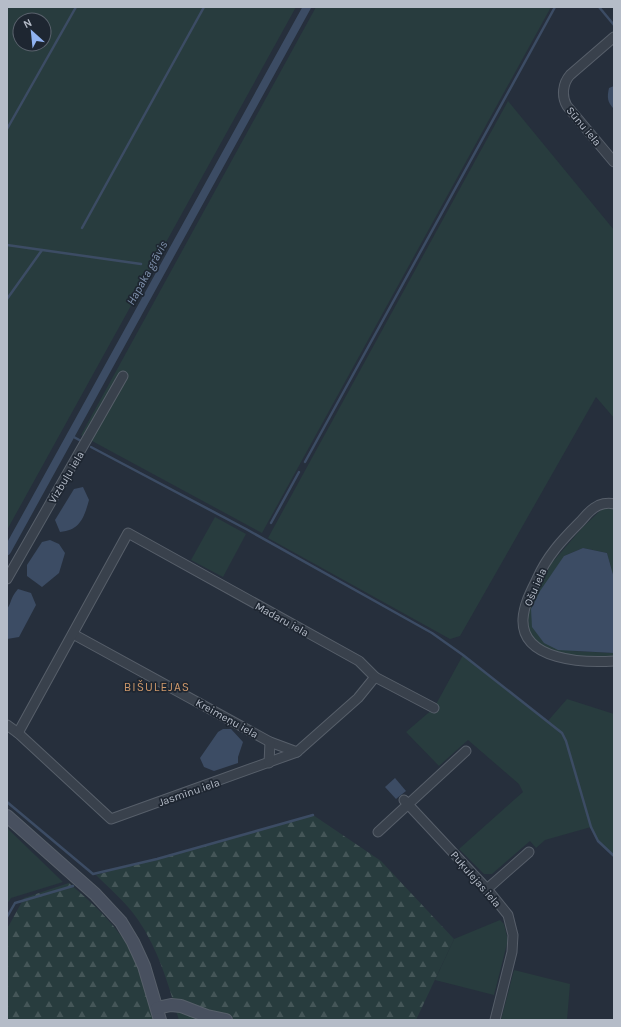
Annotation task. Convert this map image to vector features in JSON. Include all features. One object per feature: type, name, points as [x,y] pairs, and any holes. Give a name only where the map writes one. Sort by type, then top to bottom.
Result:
[{"type":"main road","points":[[7,816],[95,894],[121,922],[133,942],[144,966],[158,1014],[172,1005],[181,1006],[207,1016],[226,1020]]},
{"type":"street","name":"Sūnu iela","points":[[614,37],[570,75],[564,85],[563,95],[567,106],[614,161]]},
{"type":"street","name":"Vizbuļu iela","points":[[7,579],[124,376]]},
{"type":"street","name":"Ošu iela","points":[[614,504],[605,504],[595,507],[557,545],[542,567],[528,596],[523,619],[528,637],[536,647],[547,653],[585,662],[614,661]]},
{"type":"street","name":"Madaru iela","points":[[73,634],[128,533],[359,661],[376,677],[434,708]]},
{"type":"street","points":[[18,733],[73,634]]},
{"type":"street","name":"Kreimeņu iela","points":[[73,634],[270,742],[298,752]]},
{"type":"street","name":"Jasmīnu iela","points":[[7,725],[18,733],[111,819],[298,752],[358,698],[376,677]]},
{"type":"street","points":[[269,763],[270,742]]},
{"type":"street","points":[[378,832],[407,802],[466,751]]},
{"type":"street","name":"Puķulejas iela","points":[[407,802],[487,889],[508,915],[513,935],[512,952],[495,1020]]},
{"type":"street","points":[[487,889],[529,852]]},
{"type":"green space","points":[[7,7],[296,7],[7,530]]},
{"type":"green space","points":[[316,7],[551,7],[262,533],[81,435]]},
{"type":"green space","points":[[508,101],[614,230],[614,418],[596,397],[460,636],[450,639],[268,538]]},
{"type":"green space","points":[[603,508],[614,510],[614,578],[607,553],[583,548],[564,556],[573,651],[614,653],[614,656],[577,657],[548,651],[529,635],[528,614],[550,565],[582,528]]},
{"type":"green space","points":[[215,517],[246,534],[223,577],[191,560]]},
{"type":"green space","points":[[463,655],[547,722],[567,699],[614,714],[614,856],[598,841],[591,827],[545,840],[536,848],[530,841],[492,874],[484,874],[459,849],[523,792],[519,784],[468,740],[439,766],[406,732],[434,708]]},
{"type":"green space","points":[[313,815],[381,861],[454,939],[416,1020],[179,1020],[161,964],[149,938],[129,908],[96,875]]},
{"type":"green space","points":[[7,828],[63,882],[11,898],[7,904]]},
{"type":"green space","points":[[69,883],[100,911],[118,932],[133,954],[144,980],[156,1020],[7,1020],[7,929],[24,898]]},
{"type":"green space","points":[[500,920],[504,924],[508,940],[494,995],[435,980],[454,939]]},
{"type":"green space","points":[[514,970],[570,984],[567,1020],[501,1020]]},
{"type":"water","points":[[614,86],[614,109],[609,102],[608,97],[609,88]]},
{"type":"water","points":[[83,487],[89,500],[83,518],[77,526],[67,531],[60,532],[55,520],[74,489]]},
{"type":"water","points":[[50,540],[59,544],[65,553],[59,573],[42,587],[27,576],[27,565],[42,542]]},
{"type":"water","points":[[583,548],[607,553],[614,578],[614,653],[558,650],[544,643],[532,627],[531,609],[540,591],[564,556]]},
{"type":"water","points":[[18,589],[31,593],[36,605],[19,637],[7,639],[7,609]]},
{"type":"water","points":[[223,729],[231,729],[243,742],[238,757],[238,763],[214,771],[204,767],[200,758],[218,732]]},
{"type":"water","points":[[395,778],[406,791],[396,799],[385,787]]},
{"type":"waterway","points":[[7,129],[76,7]]},
{"type":"waterway","points":[[82,228],[204,7]]},
{"type":"waterway","name":"Hapaka grāvis","points":[[7,551],[307,7]]},
{"type":"waterway","points":[[305,462],[555,7]]},
{"type":"waterway","points":[[599,7],[614,25]]},
{"type":"waterway","points":[[7,245],[141,264]]},
{"type":"waterway","points":[[7,299],[42,250]]},
{"type":"waterway","points":[[72,436],[81,441]]},
{"type":"waterway","points":[[91,447],[246,529],[432,633],[463,655],[562,733],[566,741],[591,827],[598,841],[614,856]]},
{"type":"waterway","points":[[271,523],[299,472]]},
{"type":"waterway","points":[[7,802],[93,874],[157,859],[313,815]]},
{"type":"waterway","points":[[7,917],[15,903],[73,886]]},
{"type":"district","name":"BIŠULEJAS","points":[[157,687]]}]
